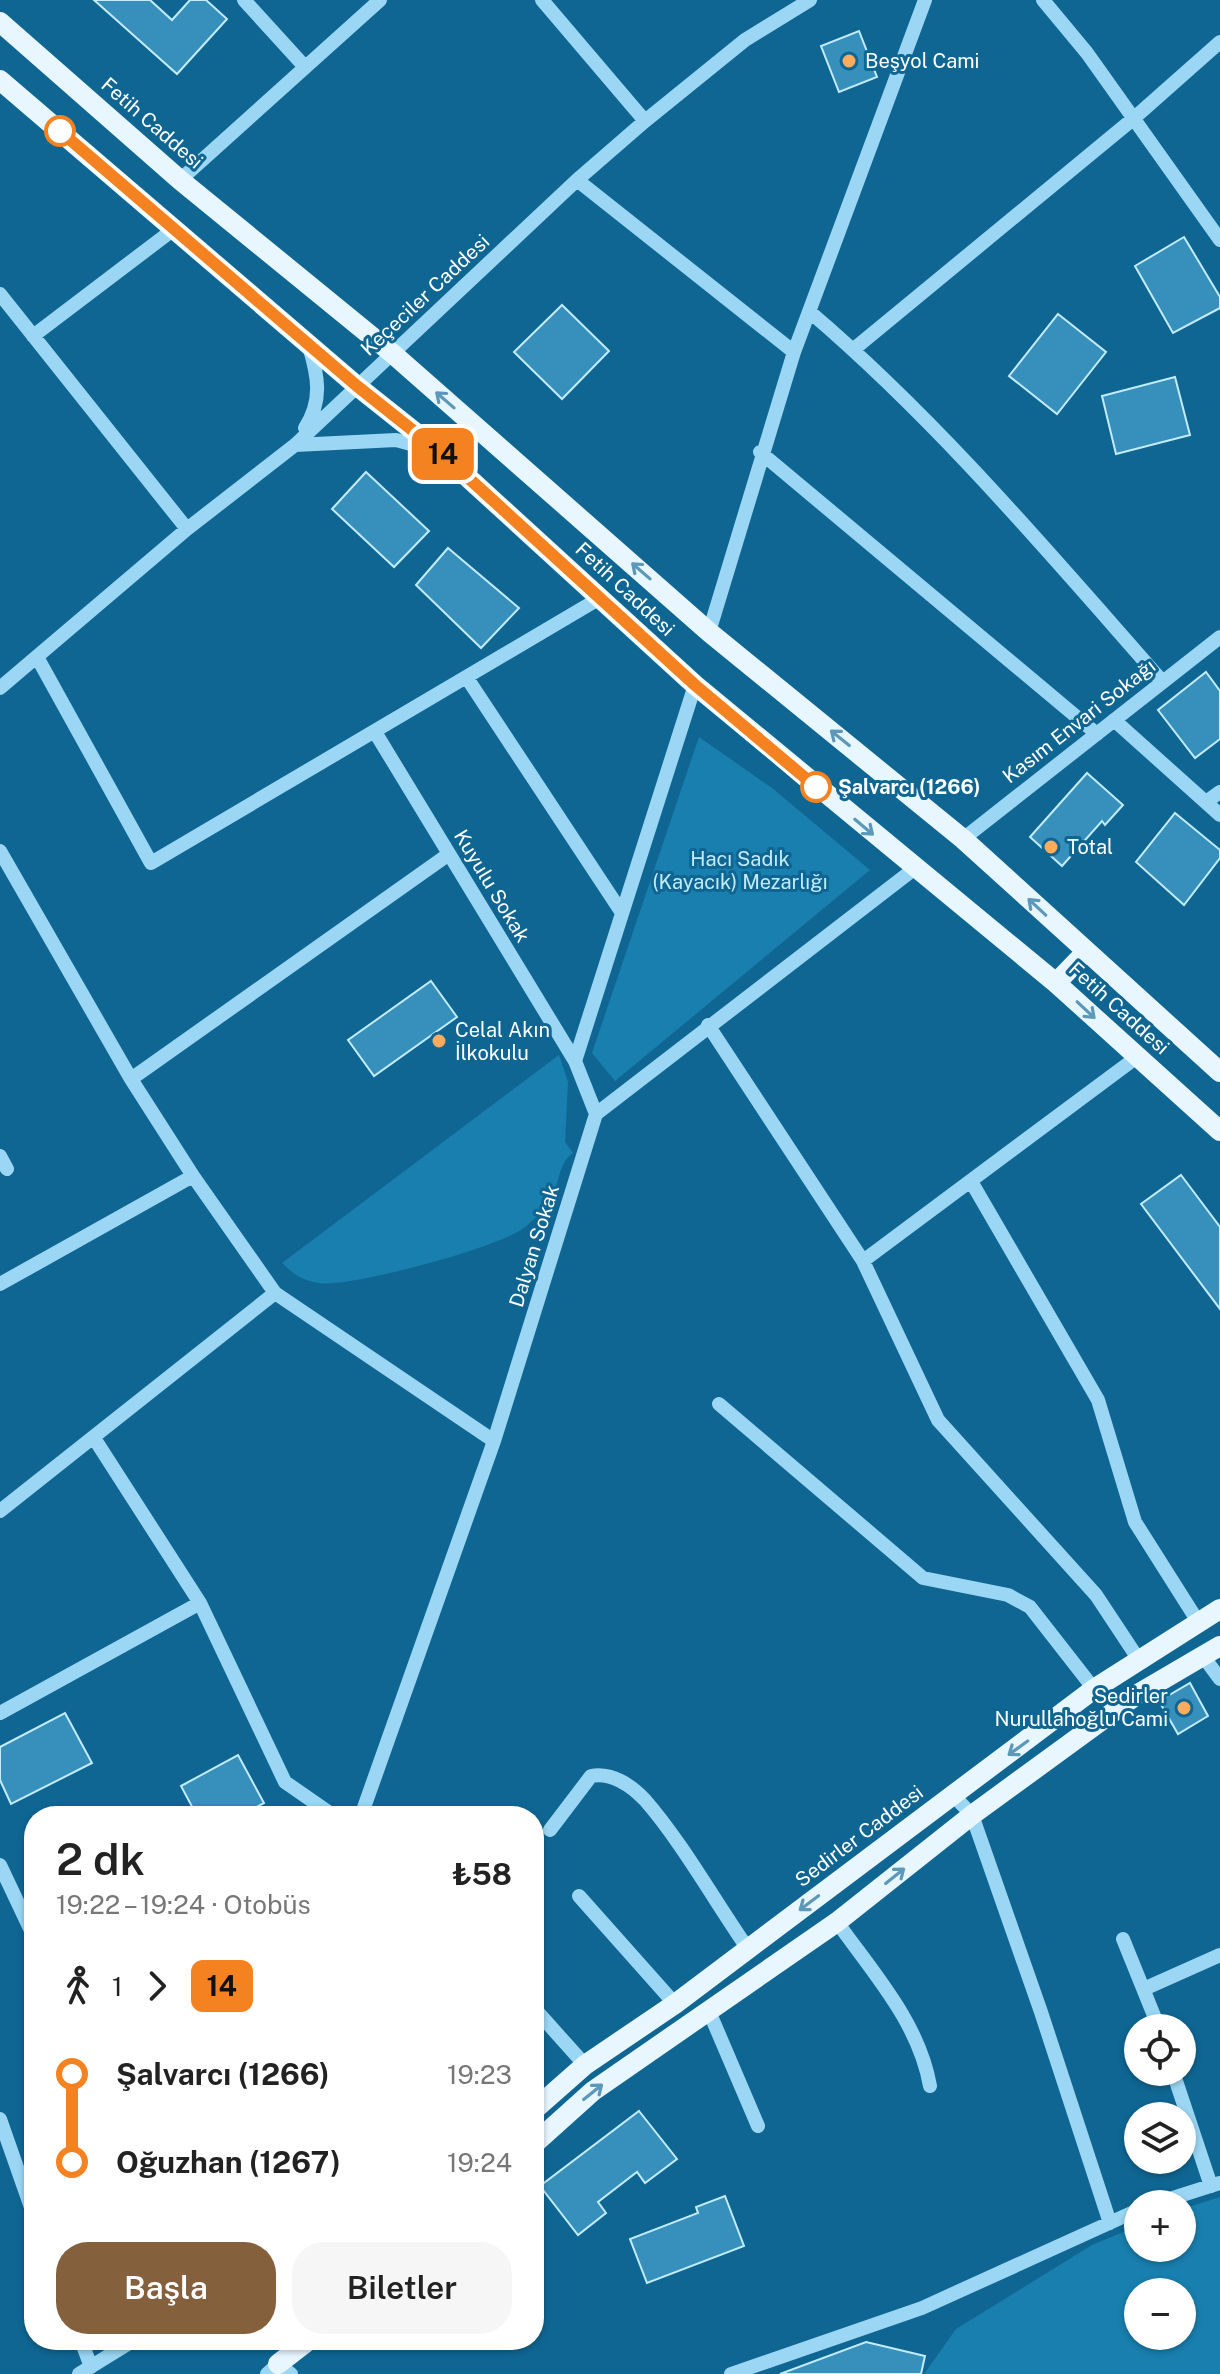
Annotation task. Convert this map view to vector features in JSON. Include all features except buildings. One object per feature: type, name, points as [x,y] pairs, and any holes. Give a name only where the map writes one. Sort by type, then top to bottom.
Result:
[{"type":"main road","name":"Fetih Caddesi","points":[[0,22],[180,180],[392,353],[709,632],[963,839],[1086,952],[1217,1064]]},
{"type":"main road","name":"Fetih Caddesi","points":[[0,80],[357,386],[440,452],[695,685],[914,869],[1056,983],[1220,1131]]},
{"type":"main road","points":[[1056,983],[1086,952]]},
{"type":"main road","name":"Sedirler Caddesi","points":[[544,2101],[585,2065],[675,2004],[1094,1689],[1197,1620],[1220,1609]]},
{"type":"main road","points":[[544,2135],[593,2091],[837,1922],[972,1815],[1138,1694],[1212,1651]]},
{"type":"main road","points":[[279,2371],[288,2350]]},
{"type":"main road","points":[[279,2371],[299,2350]]},
{"type":"street","points":[[244,0],[305,67]]},
{"type":"street","points":[[180,180],[380,0]]},
{"type":"street","points":[[542,0],[645,121]]},
{"type":"street","name":"Keçeciler Caddesi","points":[[0,688],[187,529],[295,445],[577,180],[645,121],[745,40],[810,0]]},
{"type":"street","points":[[709,632],[760,452],[794,352],[925,0]]},
{"type":"street","points":[[1045,1],[1220,240]]},
{"type":"street","points":[[854,349],[1133,119],[1220,42]]},
{"type":"street","points":[[577,180],[794,352]]},
{"type":"street","points":[[33,336],[174,229]]},
{"type":"street","points":[[0,294],[187,529]]},
{"type":"street","points":[[810,312],[907,399],[1001,498],[1162,681]]},
{"type":"street","points":[[295,445],[314,414],[320,382],[309,345]]},
{"type":"street","points":[[295,445],[396,440],[440,452]]},
{"type":"street","points":[[760,452],[1097,734]]},
{"type":"street","points":[[37,657],[151,863],[600,598]]},
{"type":"street","name":"Kasım Envari Sokağı","points":[[963,839],[1220,637]]},
{"type":"street","points":[[467,678],[622,913]]},
{"type":"street","points":[[695,685],[575,1061],[596,1114],[914,869]]},
{"type":"street","points":[[1114,720],[1220,815]]},
{"type":"street","name":"Kuyulu Sokak","points":[[375,732],[575,1061]]},
{"type":"street","points":[[1206,802],[1220,792]]},
{"type":"street","points":[[0,851],[131,1079],[193,1176],[275,1293],[494,1441]]},
{"type":"street","points":[[131,1079],[449,854]]},
{"type":"street","points":[[708,1025],[863,1261],[938,1420],[1096,1595],[1139,1660]]},
{"type":"street","points":[[863,1261],[972,1183],[1137,1057]]},
{"type":"street","name":"Dalyan Sokak","points":[[365,1806],[494,1441],[596,1114]]},
{"type":"street","points":[[0,1284],[193,1176]]},
{"type":"street","points":[[972,1183],[1098,1400],[1135,1522],[1197,1620]]},
{"type":"street","points":[[0,1511],[275,1293]]},
{"type":"street","points":[[719,1404],[923,1578],[1008,1595],[1030,1607],[1094,1689]]},
{"type":"street","points":[[94,1438],[200,1603],[285,1782],[320,1806]]},
{"type":"street","points":[[0,1713],[200,1603]]},
{"type":"street","points":[[1212,1651],[1220,1679]]},
{"type":"street","points":[[550,1830],[591,1776],[605,1773],[614,1777],[644,1799],[748,1949]]},
{"type":"street","points":[[953,1795],[972,1815],[1110,2223]]},
{"type":"street","points":[[0,1865],[24,1916]]},
{"type":"street","points":[[579,1896],[675,2004]]},
{"type":"street","points":[[837,1922],[909,2023],[924,2054],[930,2086]]},
{"type":"street","points":[[1123,1939],[1154,2014]]},
{"type":"street","points":[[1146,1988],[1220,1955]]},
{"type":"street","points":[[708,2009],[758,2126]]},
{"type":"street","points":[[544,2019],[585,2065]]},
{"type":"street","points":[[1178,2086],[1215,2185]]},
{"type":"street","points":[[0,2119],[24,2187]]},
{"type":"street","points":[[731,2374],[922,2308],[1124,2216]]},
{"type":"street","points":[[82,2350],[85,2370],[118,2350]]},
{"type":"green space","name":"Hacı Sadık (Kayacık) Mezarlığı","points":[[699,737],[772,788],[870,870],[615,1081],[592,1053]]},
{"type":"green space","points":[[559,1055],[568,1082],[565,1142],[573,1153],[564,1164],[551,1200],[525,1227],[458,1255],[391,1273],[336,1283],[313,1282],[282,1263]]},
{"type":"green space","points":[[1220,2197],[1220,2374],[924,2374],[956,2329],[1092,2245],[1124,2232],[1124,2262],[1196,2262],[1196,2205]]},
{"type":"bus line","name":"14","points":[[60,131],[357,386],[440,452],[695,685],[816,787]]},
{"type":"place","name":"Beşyol Cami","points":[[849,61]]},
{"type":"place","name":"Şalvarcı (1266)","points":[[816,787]]},
{"type":"place","name":"Total","points":[[1051,847]]},
{"type":"place","name":"Celal Akın İlkokulu","points":[[439,1041]]},
{"type":"place","name":"Sedirler Nurullahoğlu Cami","points":[[1184,1708]]}]
